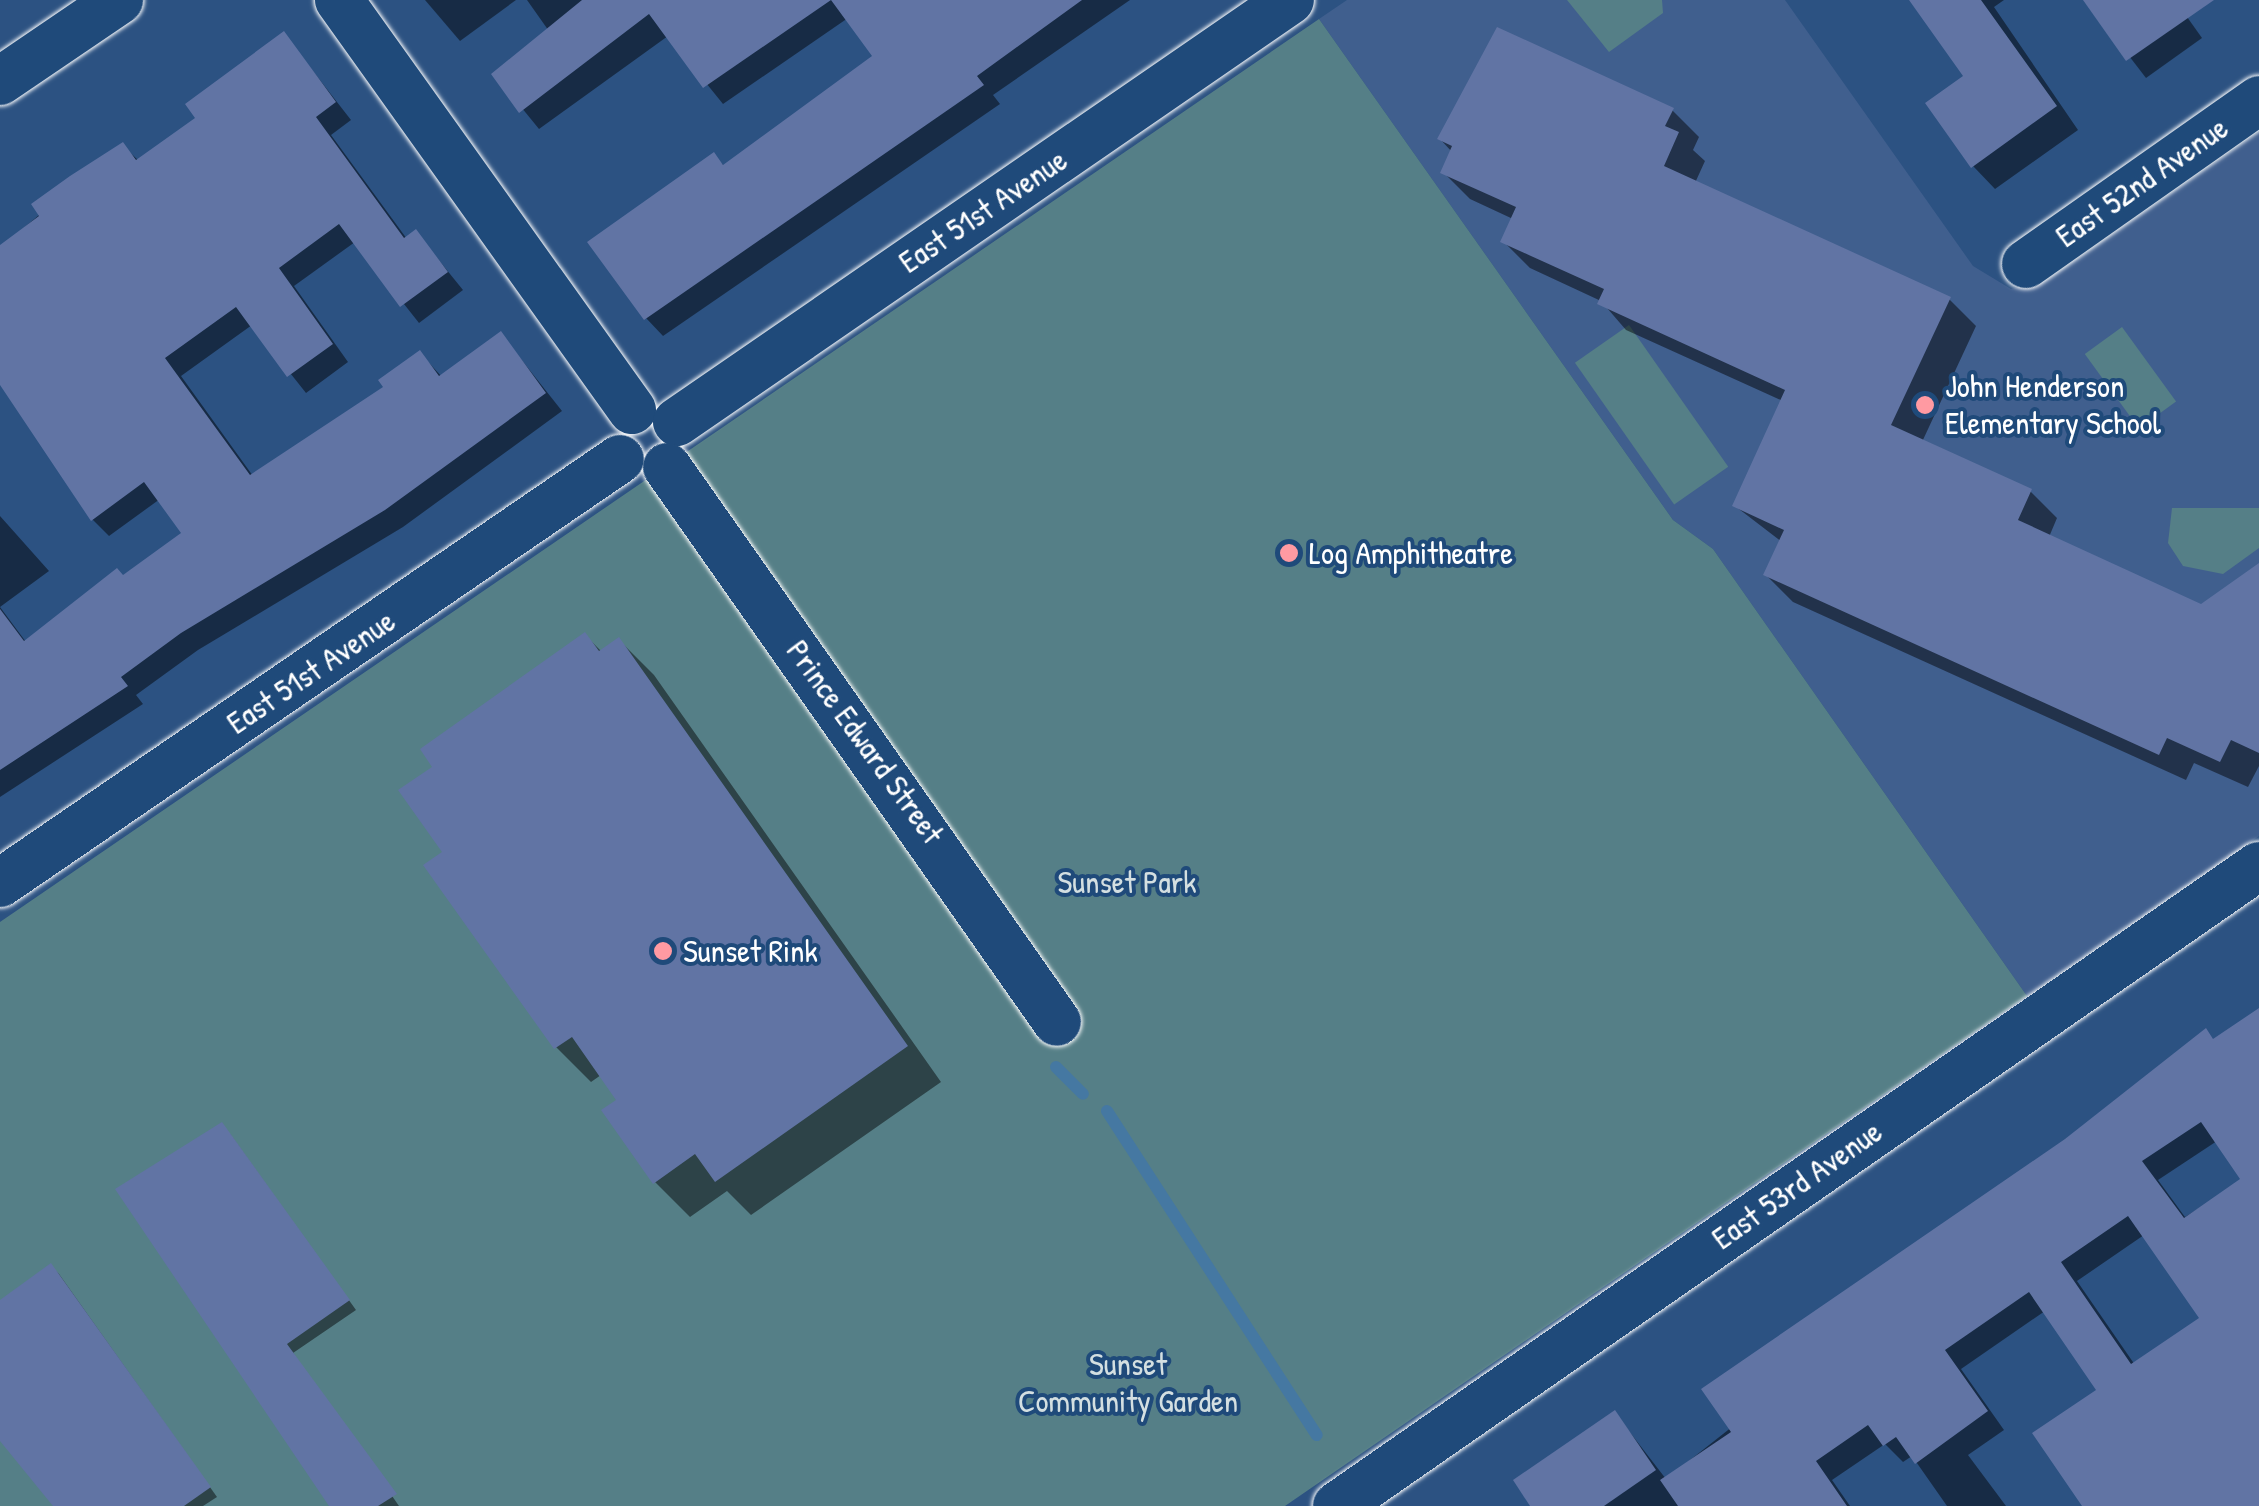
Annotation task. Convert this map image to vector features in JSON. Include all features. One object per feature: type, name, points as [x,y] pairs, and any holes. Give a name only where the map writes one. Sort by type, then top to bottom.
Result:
[{"type":"street","points":[[0,82],[119,0]]},
{"type":"street","name":"Prince Edward Street","points":[[339,0],[658,433],[1058,1022]]},
{"type":"street","name":"East 51st Avenue","points":[[0,883],[620,459],[616,426],[658,433],[1290,0]]},
{"type":"street","name":"East 52nd Avenue","points":[[2026,264],[2259,100]]},
{"type":"street","name":"East 53rd Avenue","points":[[1337,1506],[1393,1490],[2259,866]]},
{"type":"shaded area","name":"John Henderson Elementary School","points":[[1347,0],[1785,0],[1973,266],[2011,289],[2045,281],[2259,132],[2259,836],[2027,996],[1713,549],[1673,520],[1319,19]]},
{"type":"green space","points":[[1567,0],[1662,0],[1663,13],[1609,52]]},
{"type":"green space","name":"Sunset Park","points":[[1319,19],[1673,520],[1713,549],[2027,996],[1285,1506],[0,1506],[0,922]]},
{"type":"green space","points":[[1629,325],[1728,467],[1674,505],[1575,363]]},
{"type":"green space","points":[[2122,327],[2176,401],[2139,428],[2085,354]]},
{"type":"green space","points":[[2172,508],[2259,508],[2259,548],[2223,574],[2183,566],[2168,543]]},
{"type":"building","points":[[582,0],[831,0],[703,88],[649,14],[519,113],[491,74]]},
{"type":"building","points":[[831,0],[1082,0],[977,76],[984,85],[644,320],[587,242],[714,152],[723,165],[872,56]]},
{"type":"building","points":[[1909,0],[1981,0],[2057,106],[1971,168],[1925,103],[1963,76]]},
{"type":"building","points":[[2083,0],[2214,0],[2126,61]]},
{"type":"building","points":[[1497,27],[1674,108],[1665,126],[1679,132],[1664,166],[1951,297],[1891,425],[2032,489],[2018,520],[2201,604],[2259,563],[2259,753],[2231,740],[2220,762],[2167,738],[2159,755],[1763,575],[1784,530],[1732,506],[1785,390],[1597,304],[1604,289],[1500,242],[1516,207],[1440,173],[1452,146],[1437,139]]},
{"type":"building","points":[[284,31],[336,102],[316,117],[404,238],[416,229],[448,272],[400,307],[339,224],[279,268],[333,344],[287,377],[236,307],[165,358],[250,475],[383,387],[378,380],[420,350],[439,376],[501,331],[546,393],[385,510],[181,633],[121,677],[128,686],[0,770],[0,609],[24,641],[117,568],[123,575],[181,533],[144,482],[91,521],[0,385],[0,245],[39,216],[31,204],[70,176],[123,142],[136,160],[195,118],[185,104]]},
{"type":"building","name":"Sunset Rink","points":[[585,632],[599,651],[619,637],[908,1046],[715,1182],[695,1154],[653,1184],[601,1110],[616,1100],[572,1037],[554,1049],[423,865],[442,852],[398,790],[432,767],[420,749]]},
{"type":"building","points":[[2259,1008],[2259,1506],[2082,1506],[2032,1433],[2096,1390],[2029,1292],[1945,1350],[1988,1411],[1915,1464],[1896,1437],[1883,1446],[1868,1425],[1816,1461],[1847,1506],[1678,1506],[1660,1480],[1731,1432],[1701,1389],[2065,1139],[2206,1028],[2213,1039]],"holes":[[[2201,1122],[2240,1179],[2184,1218],[2142,1161]],[[2128,1216],[2199,1318],[2131,1364],[2061,1262]]]},
{"type":"building","points":[[222,1122],[350,1300],[287,1344],[397,1494],[378,1506],[329,1506],[115,1189]]},
{"type":"building","points":[[51,1263],[211,1487],[184,1506],[53,1506],[0,1441],[0,1300]]},
{"type":"building","points":[[1615,1410],[1656,1470],[1604,1506],[1530,1506],[1513,1480]]},
{"type":"waterway","points":[[1056,1067],[1083,1094]]},
{"type":"waterway","points":[[1107,1111],[1317,1435]]},
{"type":"place","name":"John Henderson Elementary School","points":[[1925,405]]},
{"type":"place","name":"Log Amphitheatre","points":[[1289,553]]},
{"type":"place","name":"Sunset Rink","points":[[663,951]]},
{"type":"park label","name":"Sunset Community Garden","points":[[1128,1384]]}]
